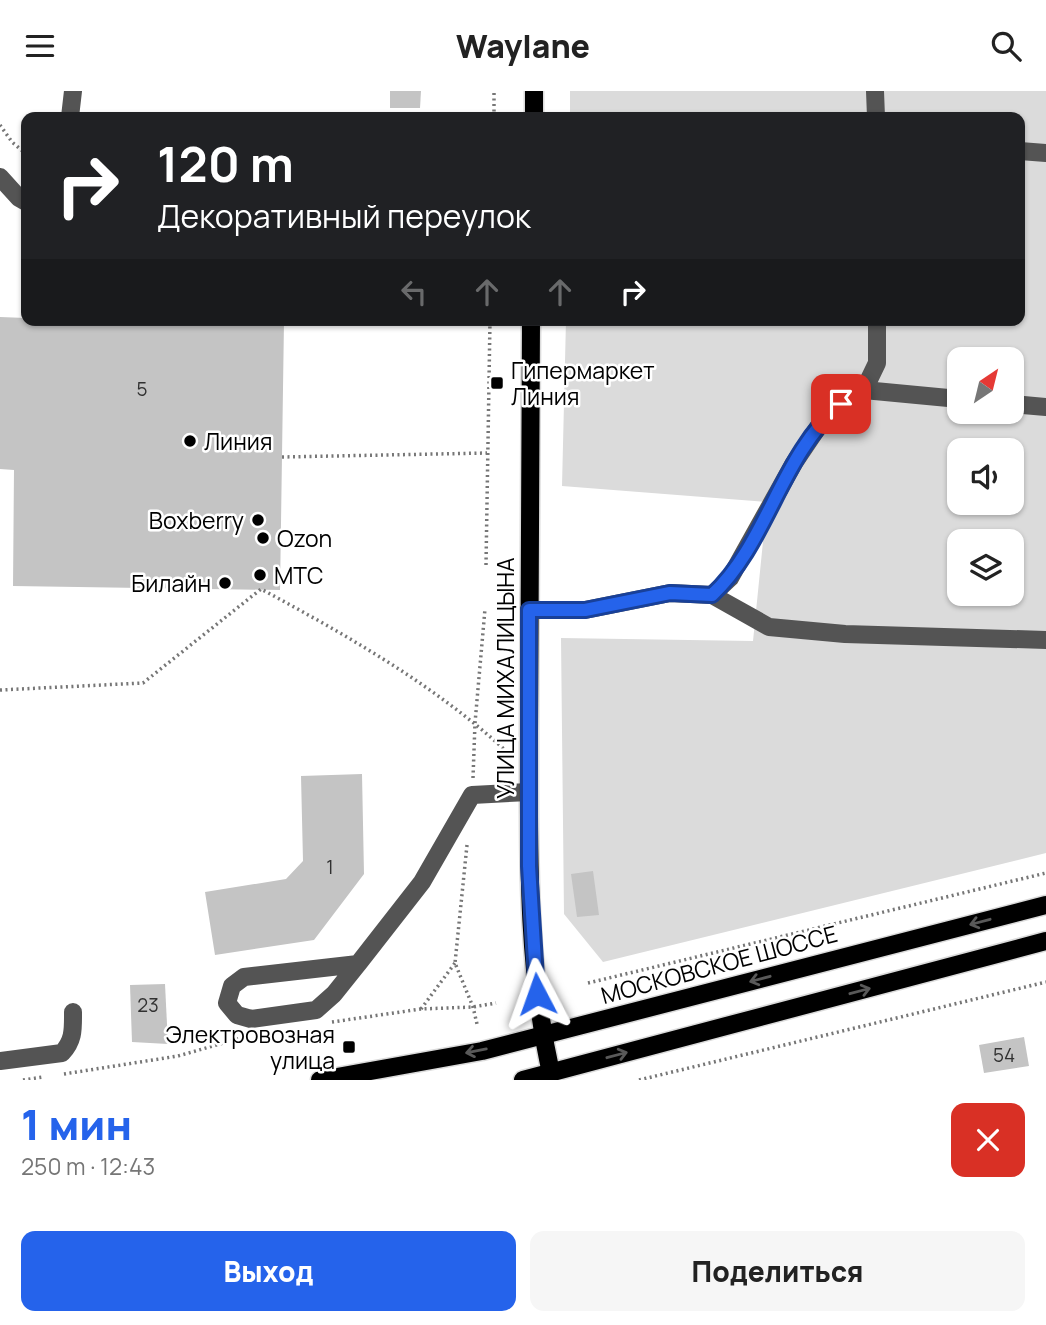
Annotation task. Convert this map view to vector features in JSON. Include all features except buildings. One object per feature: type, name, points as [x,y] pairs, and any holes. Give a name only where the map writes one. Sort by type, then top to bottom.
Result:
[{"type":"main road","points":[[534,91],[534,112]]},
{"type":"main road","name":"УЛИЦА МИХАЛИЦЫНА","points":[[531,326],[529,866],[537,994],[542,1035],[551,1073]]},
{"type":"main road","name":"МОСКОВСКОЕ ШОССЕ","points":[[320,1080],[482,1051],[1046,905]]},
{"type":"main road","points":[[523,1080],[1046,941]]},
{"type":"street","points":[[71,112],[73,91]]},
{"type":"street","points":[[875,91],[876,112]]},
{"type":"street","points":[[1025,151],[1046,153]]},
{"type":"street","points":[[0,177],[21,199]]},
{"type":"street","points":[[712,595],[730,578],[794,463],[825,417],[864,390],[877,363],[877,326]]},
{"type":"street","points":[[864,390],[947,398]]},
{"type":"street","points":[[1024,405],[1046,407]]},
{"type":"street","points":[[529,610],[585,610],[670,593],[712,595],[769,627],[845,634],[1046,640]]},
{"type":"street","points":[[358,964],[244,977],[232,986],[228,1003],[237,1015],[251,1019],[316,1010],[334,994],[358,964],[422,882],[472,795],[529,792]]},
{"type":"street","points":[[0,1061],[62,1053],[73,1035],[73,1012]]},
{"type":"path","points":[[494,91],[494,112]]},
{"type":"path","points":[[0,125],[21,150]]},
{"type":"path","points":[[486,565],[490,326]]},
{"type":"path","points":[[282,457],[488,453]]},
{"type":"path","points":[[0,690],[143,683],[261,589],[346,635],[475,723],[505,750]]},
{"type":"path","points":[[473,775],[485,609]]},
{"type":"path","points":[[468,834],[455,963],[477,1024]]},
{"type":"path","points":[[588,983],[1046,873]]},
{"type":"path","points":[[422,1009],[455,963]]},
{"type":"path","points":[[639,1080],[1046,982]]},
{"type":"path","points":[[320,1024],[422,1009],[473,1007],[496,1003]]},
{"type":"path","points":[[62,1074],[178,1056],[251,1036]]},
{"type":"path","points":[[23,1080],[49,1076]]},
{"type":"shaded area","points":[[570,91],[1046,91],[1046,853],[603,962],[564,914],[561,638],[753,641],[767,502],[562,486],[566,326],[1025,326],[1025,112],[570,112]]},
{"type":"place","name":"Гипермаркет Линия","points":[[497,383]]},
{"type":"place","name":"Линия","points":[[190,441]]},
{"type":"place","name":"Boxberry","points":[[258,520]]},
{"type":"place","name":"Ozon","points":[[263,538]]},
{"type":"place","name":"МТС","points":[[260,575]]},
{"type":"place","name":"Билайн","points":[[225,583]]},
{"type":"place","name":"Электровозная улица","points":[[349,1047]]},
{"type":"route","points":[[537,994],[529,866],[529,610],[585,610],[670,593],[712,595],[730,578],[794,463],[825,417],[841,404]]}]
